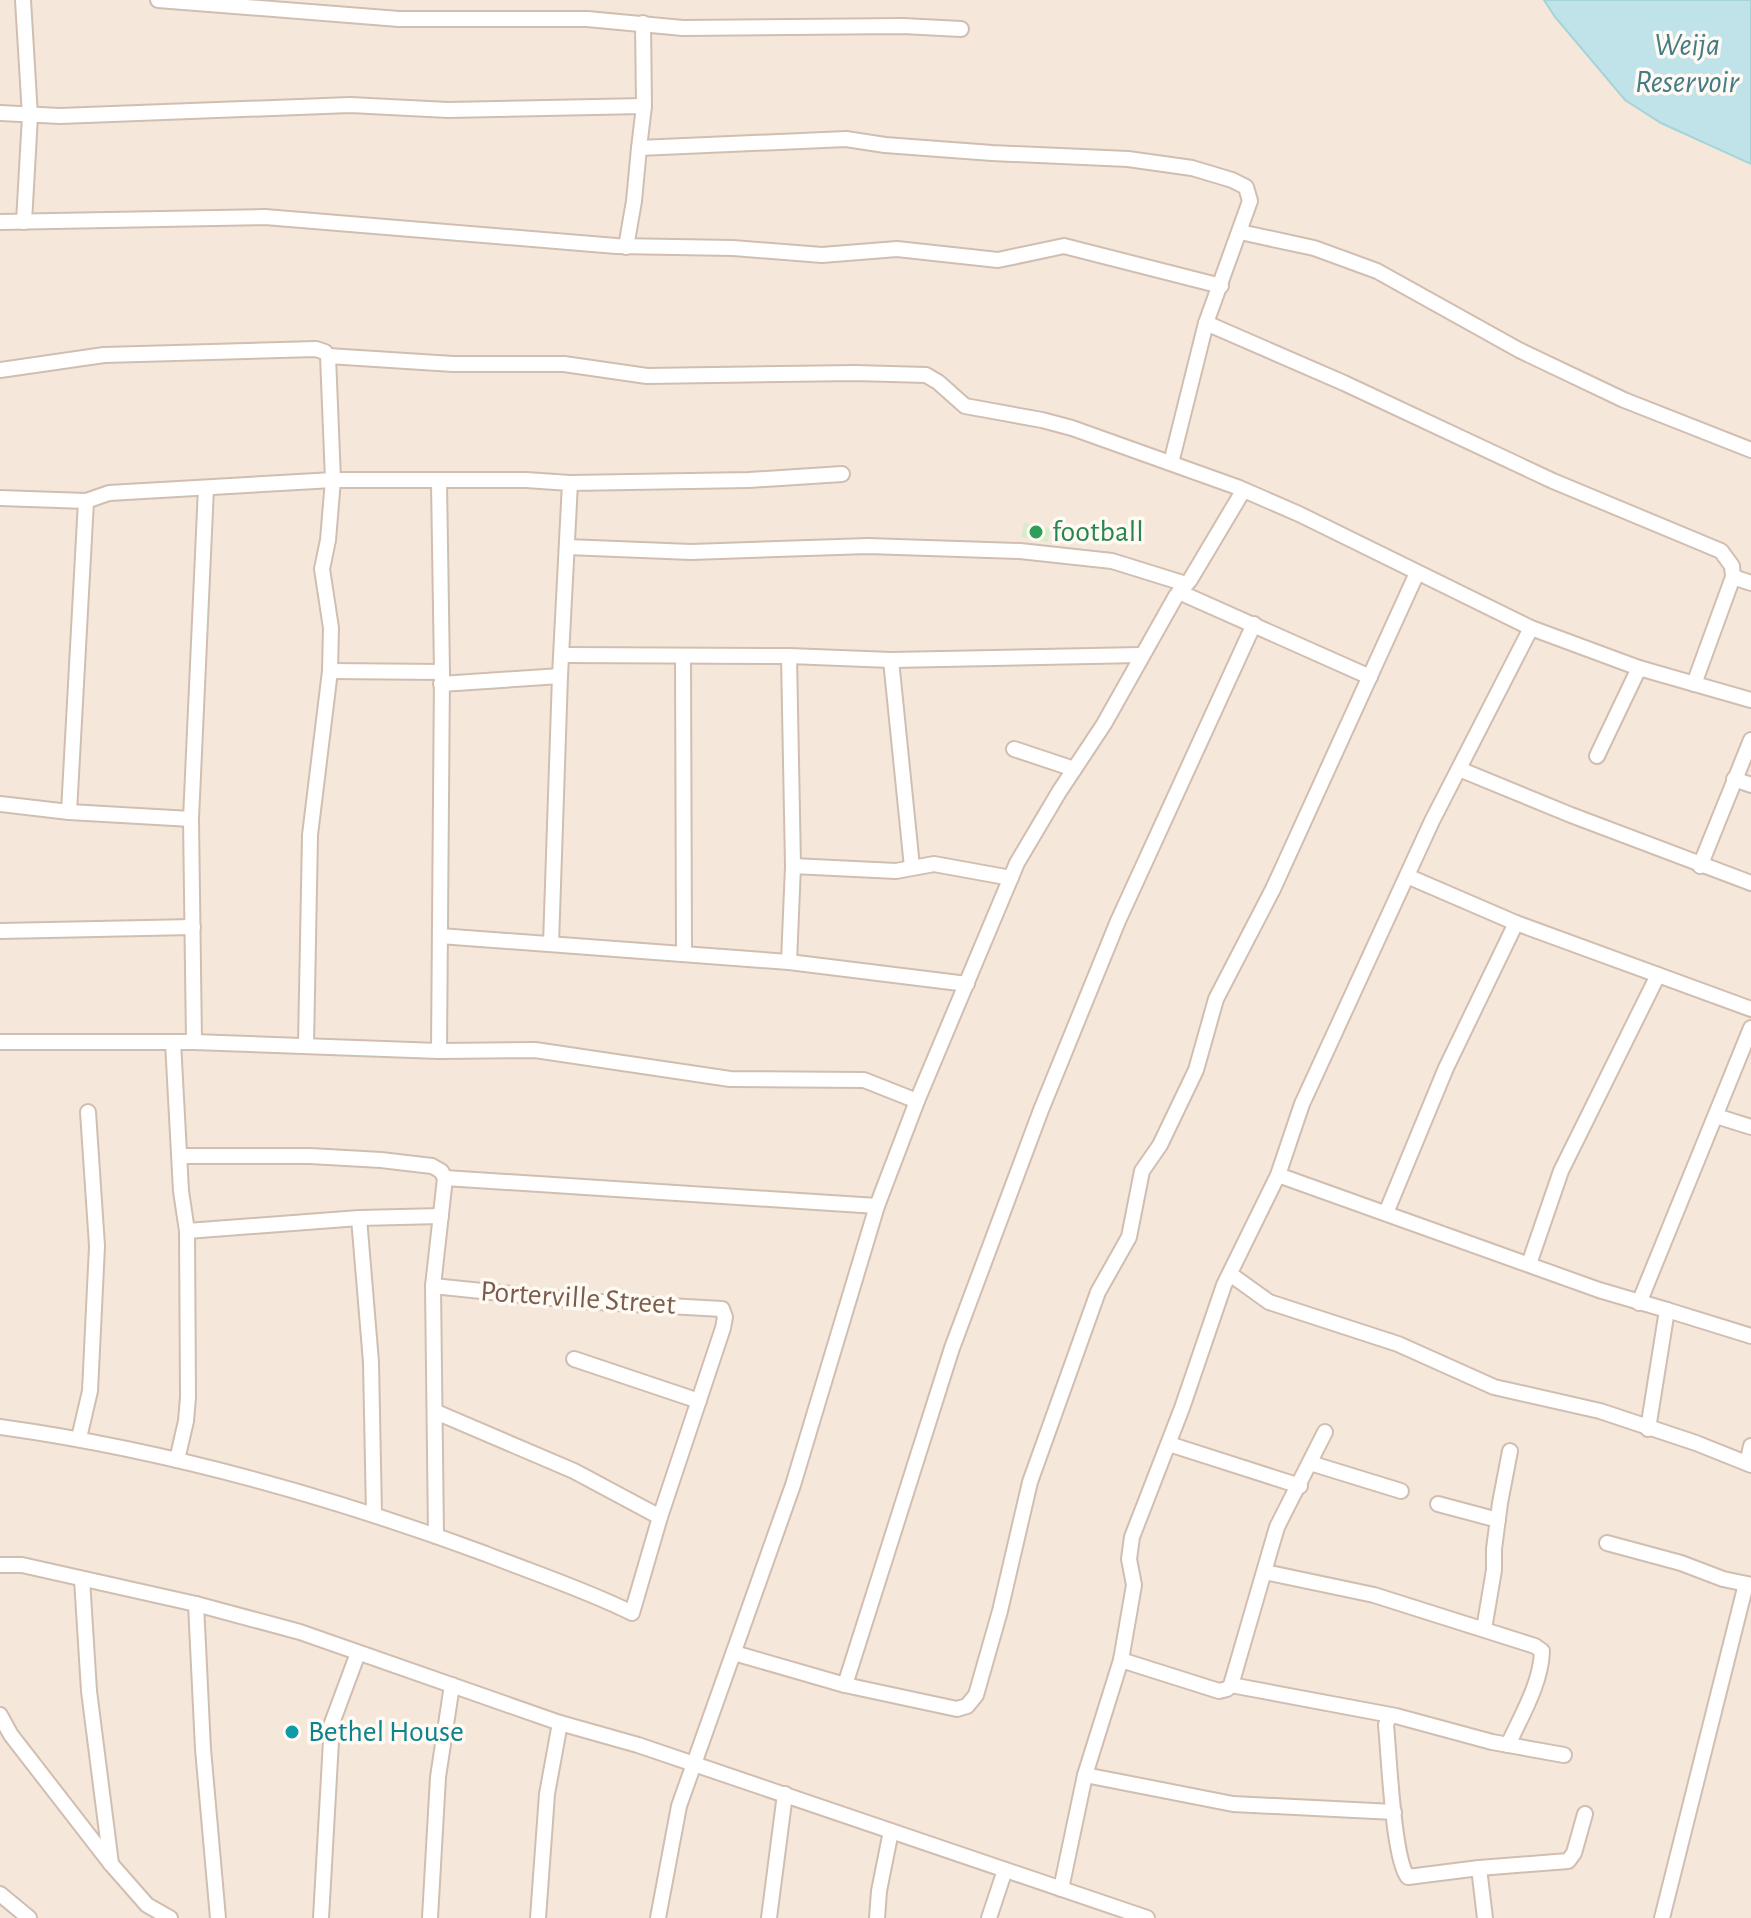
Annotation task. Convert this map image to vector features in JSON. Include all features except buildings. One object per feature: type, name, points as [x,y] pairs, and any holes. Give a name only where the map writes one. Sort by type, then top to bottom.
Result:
[{"type":"street","points":[[23,0],[30,116],[24,222]]},
{"type":"street","points":[[158,0],[399,19],[587,19],[683,28],[903,26],[961,29]]},
{"type":"street","points":[[626,247],[644,106],[643,23]]},
{"type":"street","points":[[0,113],[30,116],[350,105],[448,110],[644,106]]},
{"type":"street","points":[[639,148],[846,139],[992,153],[1136,160],[1192,168],[1246,187],[1250,201],[1206,323],[1171,463]]},
{"type":"street","points":[[0,222],[265,217],[626,247],[733,248],[822,255],[897,249],[998,260],[1064,246],[1221,286]]},
{"type":"street","points":[[1240,232],[1314,248],[1377,271],[1558,369],[1624,400],[1751,450]]},
{"type":"street","points":[[1206,323],[1330,376],[1553,481],[1716,549],[1732,566],[1733,577],[1694,684]]},
{"type":"street","points":[[0,370],[104,355],[316,349],[328,356],[453,364],[564,364],[647,376],[926,375],[965,406],[1057,424],[1171,463],[1299,514],[1531,628],[1639,668],[1751,700]]},
{"type":"street","points":[[306,1045],[310,835],[330,671],[331,628],[322,569],[333,480],[328,356]]},
{"type":"street","points":[[0,498],[86,501],[109,493],[333,480],[526,480],[570,483],[749,480],[842,474]]},
{"type":"street","points":[[439,482],[442,678],[439,1051]]},
{"type":"street","points":[[551,944],[570,483]]},
{"type":"street","points":[[194,1042],[191,819],[206,488]]},
{"type":"street","points":[[658,1918],[679,1806],[793,1485],[877,1206],[917,1101],[1026,848],[1243,491]]},
{"type":"street","points":[[69,812],[86,501]]},
{"type":"street","points":[[567,547],[691,552],[868,546],[1020,551],[1112,561],[1183,588],[1370,677]]},
{"type":"street","points":[[734,1653],[845,1685],[957,1709],[967,1706],[976,1695],[1000,1611],[1030,1482],[1098,1292],[1129,1237],[1142,1171],[1160,1145],[1196,1070],[1216,999],[1273,889],[1417,573]]},
{"type":"street","points":[[1733,577],[1751,583]]},
{"type":"street","points":[[845,1685],[952,1348],[1041,1110],[1118,921],[1254,624]]},
{"type":"street","points":[[1061,1889],[1085,1775],[1121,1660],[1134,1585],[1129,1559],[1132,1537],[1230,1274],[1278,1175],[1302,1104],[1407,876],[1531,628]]},
{"type":"street","points":[[563,655],[789,656],[891,660],[1141,655]]},
{"type":"street","points":[[789,656],[793,866],[789,962]]},
{"type":"street","points":[[683,657],[684,952]]},
{"type":"street","points":[[891,660],[912,867]]},
{"type":"street","points":[[1597,756],[1639,668]]},
{"type":"street","points":[[330,671],[442,678],[560,676]]},
{"type":"street","points":[[1700,866],[1751,740]]},
{"type":"street","points":[[1014,749],[1074,769]]},
{"type":"street","points":[[1459,769],[1700,866],[1751,883]]},
{"type":"street","points":[[1734,779],[1751,785]]},
{"type":"street","points":[[0,804],[69,812],[191,819]]},
{"type":"street","points":[[793,866],[896,871],[944,865],[1011,878]]},
{"type":"street","points":[[1407,876],[1516,923],[1751,1009]]},
{"type":"street","points":[[1386,1213],[1446,1068],[1516,923]]},
{"type":"street","points":[[0,931],[193,927]]},
{"type":"street","points":[[440,936],[684,952],[967,984]]},
{"type":"street","points":[[1529,1264],[1561,1171],[1658,975]]},
{"type":"street","points":[[1639,1303],[1751,1028]]},
{"type":"street","points":[[0,1042],[194,1042],[439,1051],[535,1050],[730,1079],[864,1080],[917,1101]]},
{"type":"street","points":[[173,1042],[181,1191],[187,1231],[188,1397],[177,1460]]},
{"type":"street","points":[[79,1438],[90,1391],[97,1246],[88,1112]]},
{"type":"street","points":[[1716,1116],[1751,1127]]},
{"type":"street","points":[[180,1156],[310,1156],[381,1160],[432,1166],[441,1171],[445,1178],[433,1286],[436,1536]]},
{"type":"street","points":[[1278,1175],[1639,1303],[1751,1336]]},
{"type":"street","points":[[445,1178],[877,1206]]},
{"type":"street","points":[[187,1231],[359,1218],[441,1216]]},
{"type":"street","points":[[359,1218],[371,1362],[374,1515]]},
{"type":"street","points":[[1230,1274],[1269,1302],[1398,1344],[1494,1387],[1600,1411],[1749,1464],[1751,1446]]},
{"type":"street","name":"Porterville Street","points":[[433,1286],[580,1301],[722,1309],[725,1317],[723,1328],[699,1401]]},
{"type":"street","points":[[1648,1429],[1667,1310]]},
{"type":"street","points":[[0,1427],[79,1438],[311,1495],[436,1536],[632,1613],[699,1401],[574,1359]]},
{"type":"street","points":[[436,1412],[574,1471],[660,1517]]},
{"type":"street","points":[[1121,1660],[1219,1691],[1231,1685],[1277,1527],[1325,1432]]},
{"type":"street","points":[[1169,1444],[1300,1486]]},
{"type":"street","points":[[1484,1629],[1510,1451]]},
{"type":"street","points":[[1310,1463],[1401,1491]]},
{"type":"street","points":[[1438,1504],[1498,1520]]},
{"type":"street","points":[[1607,1543],[1748,1584],[1662,1918]]},
{"type":"street","points":[[0,1565],[22,1565],[196,1604],[300,1632],[560,1723],[638,1745],[1147,1918]]},
{"type":"street","points":[[1265,1572],[1374,1595],[1535,1646],[1542,1651],[1533,1690],[1508,1745]]},
{"type":"street","points":[[82,1579],[89,1691],[111,1864]]},
{"type":"street","points":[[196,1604],[203,1749],[218,1918]]},
{"type":"street","points":[[321,1918],[332,1723],[358,1653]]},
{"type":"street","points":[[430,1918],[438,1777],[452,1685]]},
{"type":"street","points":[[1231,1685],[1564,1755]]},
{"type":"street","points":[[0,1715],[11,1735],[111,1864],[147,1905],[170,1918]]},
{"type":"street","points":[[1389,1716],[1386,1725],[1394,1812],[1402,1867],[1408,1877],[1568,1861],[1574,1853],[1585,1814]]},
{"type":"street","points":[[538,1918],[547,1794],[560,1723]]},
{"type":"street","points":[[1085,1775],[1233,1804],[1394,1812]]},
{"type":"street","points":[[769,1918],[785,1794]]},
{"type":"street","points":[[877,1918],[891,1831]]},
{"type":"street","points":[[1479,1868],[1485,1918]]},
{"type":"street","points":[[989,1918],[1005,1870]]},
{"type":"street","points":[[0,1894],[29,1918]]},
{"type":"shaded area","points":[[0,0],[1544,0],[1625,100],[1661,123],[1751,164],[1751,1918],[0,1918]]},
{"type":"green space","name":"football","points":[[1024,523],[1050,528],[1048,542],[1021,537]]},
{"type":"water","name":"Weija Reservoir","points":[[1544,0],[1751,0],[1751,164],[1661,123],[1625,100]]},
{"type":"place","name":"football","points":[[1036,532]]},
{"type":"place","name":"Bethel House","points":[[292,1732]]}]
